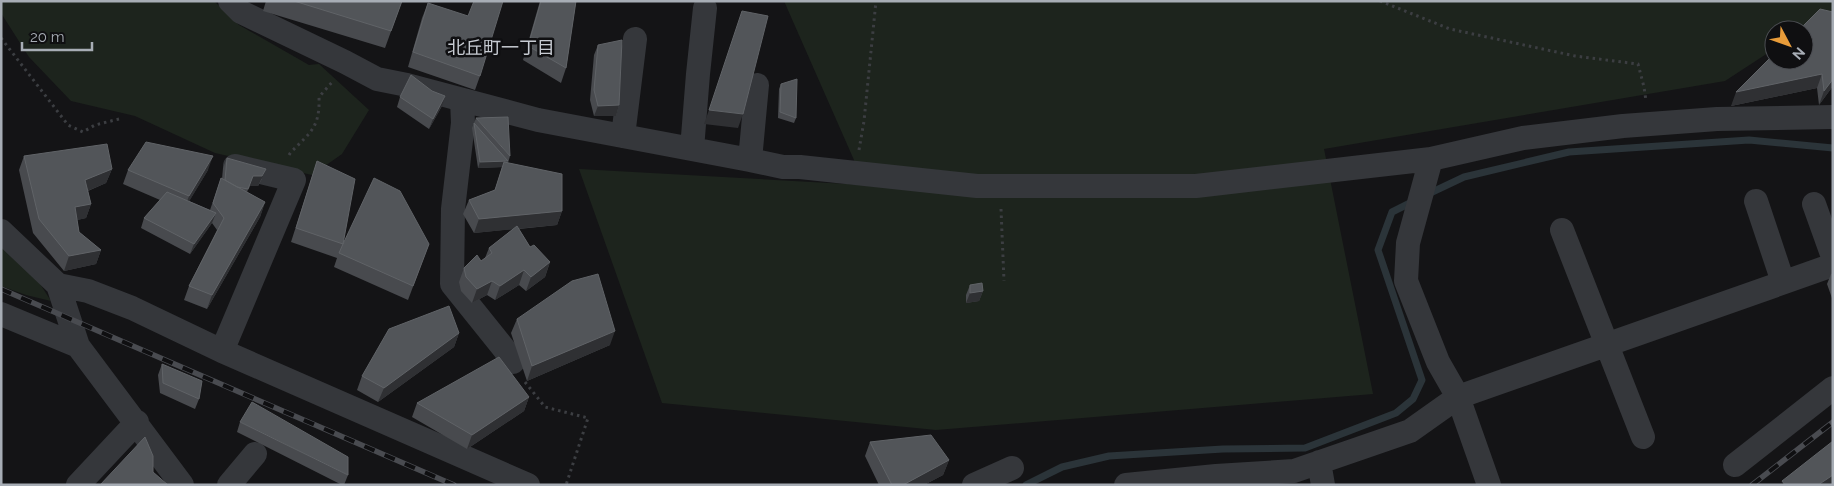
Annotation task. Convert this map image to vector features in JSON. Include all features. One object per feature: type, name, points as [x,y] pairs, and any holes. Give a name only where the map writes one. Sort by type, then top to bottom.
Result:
[{"type":"street","points":[[230,1],[241,12],[377,79],[538,120],[784,168],[855,173],[977,186],[1196,186],[1431,159],[1523,138],[1649,124],[1717,119],[1833,118]]},
{"type":"street","points":[[692,149],[706,8]]},
{"type":"street","points":[[623,136],[635,40]]},
{"type":"street","points":[[750,160],[757,85]]},
{"type":"street","points":[[462,100],[463,123],[453,209],[452,284],[509,356]]},
{"type":"street","points":[[1431,159],[1408,243],[1406,282],[1438,362],[1458,397],[1489,485]]},
{"type":"street","points":[[222,351],[294,180],[236,166]]},
{"type":"street","points":[[1756,201],[1783,282]]},
{"type":"street","points":[[1814,204],[1833,257]]},
{"type":"street","points":[[1,230],[58,285],[78,346],[137,422],[182,485]]},
{"type":"street","points":[[1562,230],[1643,438]]},
{"type":"street","points":[[1138,484],[1294,471],[1321,474],[1410,431],[1458,397],[1833,265]]},
{"type":"street","points":[[58,285],[88,290],[528,485]]},
{"type":"street","points":[[1,314],[78,346]]},
{"type":"street","points":[[1734,465],[1833,388]]},
{"type":"street","points":[[78,485],[137,422]]},
{"type":"street","points":[[229,485],[255,454]]},
{"type":"street","points":[[974,485],[1012,468]]},
{"type":"path","points":[[855,173],[864,121],[876,1]]},
{"type":"path","points":[[1380,1],[1450,29],[1575,56],[1638,64],[1644,87],[1649,124]]},
{"type":"path","points":[[1,38],[68,125],[83,132],[95,125],[119,119]]},
{"type":"path","points":[[280,177],[291,152],[312,131],[319,114],[318,97],[340,73],[345,62]]},
{"type":"path","points":[[1000,186],[1004,281]]},
{"type":"path","points":[[509,356],[525,382],[545,407],[588,418],[566,485]]},
{"type":"shaded area","points":[[1,1],[214,1],[239,25],[309,65],[319,64],[369,110],[342,154],[312,175],[215,153],[135,116],[71,101],[29,57],[1,13]]},
{"type":"shaded area","points":[[784,1],[1833,1],[1833,12],[1814,24],[1814,20],[1764,20],[1764,56],[1725,81],[1324,149],[1373,394],[936,430],[662,403],[579,169],[865,185]]},
{"type":"shaded area","points":[[1,238],[35,276],[51,301],[1,286]]},
{"type":"building","points":[[294,1],[402,1],[391,31]]},
{"type":"building","points":[[474,1],[503,1],[480,76],[413,52],[428,3],[468,16]]},
{"type":"building","points":[[541,1],[576,1],[566,68],[528,46]]},
{"type":"building","points":[[1820,9],[1833,12],[1833,79],[1824,91],[1822,74],[1736,92],[1764,64],[1764,70],[1814,70],[1814,20],[1809,20]]},
{"type":"building","points":[[742,11],[768,16],[743,114],[709,110]]},
{"type":"building","points":[[622,40],[619,105],[598,106],[594,90],[598,45]]},
{"type":"building","points":[[411,75],[432,91],[445,96],[433,119],[400,97]]},
{"type":"building","points":[[797,79],[796,118],[780,112],[781,84]]},
{"type":"building","points":[[508,117],[510,156],[476,118]]},
{"type":"building","points":[[474,123],[508,161],[480,162]]},
{"type":"building","points":[[146,142],[213,156],[189,196],[128,170]]},
{"type":"building","points":[[107,144],[112,169],[85,180],[91,204],[75,207],[79,232],[101,250],[69,256],[39,219],[24,156]]},
{"type":"building","points":[[227,158],[266,169],[262,176],[253,176],[248,189],[237,187],[225,180]]},
{"type":"building","points":[[317,161],[355,179],[343,244],[296,228]]},
{"type":"building","points":[[504,162],[562,174],[562,211],[479,219],[469,200],[495,190]]},
{"type":"building","points":[[221,178],[265,202],[212,295],[189,286],[224,218],[213,203]]},
{"type":"building","points":[[374,178],[400,191],[429,244],[413,286],[339,253]]},
{"type":"building","points":[[167,192],[216,213],[194,244],[144,218]]},
{"type":"building","points":[[517,226],[530,247],[534,245],[550,262],[531,277],[524,270],[500,286],[492,281],[477,289],[466,277],[464,268],[477,255],[481,261],[492,253],[489,248]]},
{"type":"building","points":[[598,274],[615,331],[532,366],[517,319],[572,281]]},
{"type":"building","points":[[982,283],[983,291],[970,293],[970,285]]},
{"type":"building","points":[[449,306],[459,333],[384,388],[362,376],[389,329]]},
{"type":"building","points":[[499,357],[529,397],[472,435],[417,403]]},
{"type":"building","points":[[162,364],[202,381],[199,399],[163,383]]},
{"type":"building","points":[[252,402],[348,457],[348,475],[240,422]]},
{"type":"building","points":[[931,435],[949,460],[903,485],[892,485],[870,442]]},
{"type":"building","points":[[145,437],[153,456],[153,472],[168,485],[100,485]]},
{"type":"building","points":[[1833,441],[1833,475],[1818,485],[1785,485],[1782,481]]},
{"type":"waterway","points":[[1426,195],[1464,177],[1569,152],[1749,140],[1833,148]]},
{"type":"waterway","points":[[1026,485],[1062,467],[1109,456],[1223,449],[1305,448],[1396,413],[1413,399],[1422,380],[1378,250],[1392,212],[1414,201]]},
{"type":"railway","points":[[1,289],[454,485]]},
{"type":"railway","points":[[1752,485],[1833,422]]},
{"type":"district","name":"北丘町一丁目","points":[[501,48]]}]
